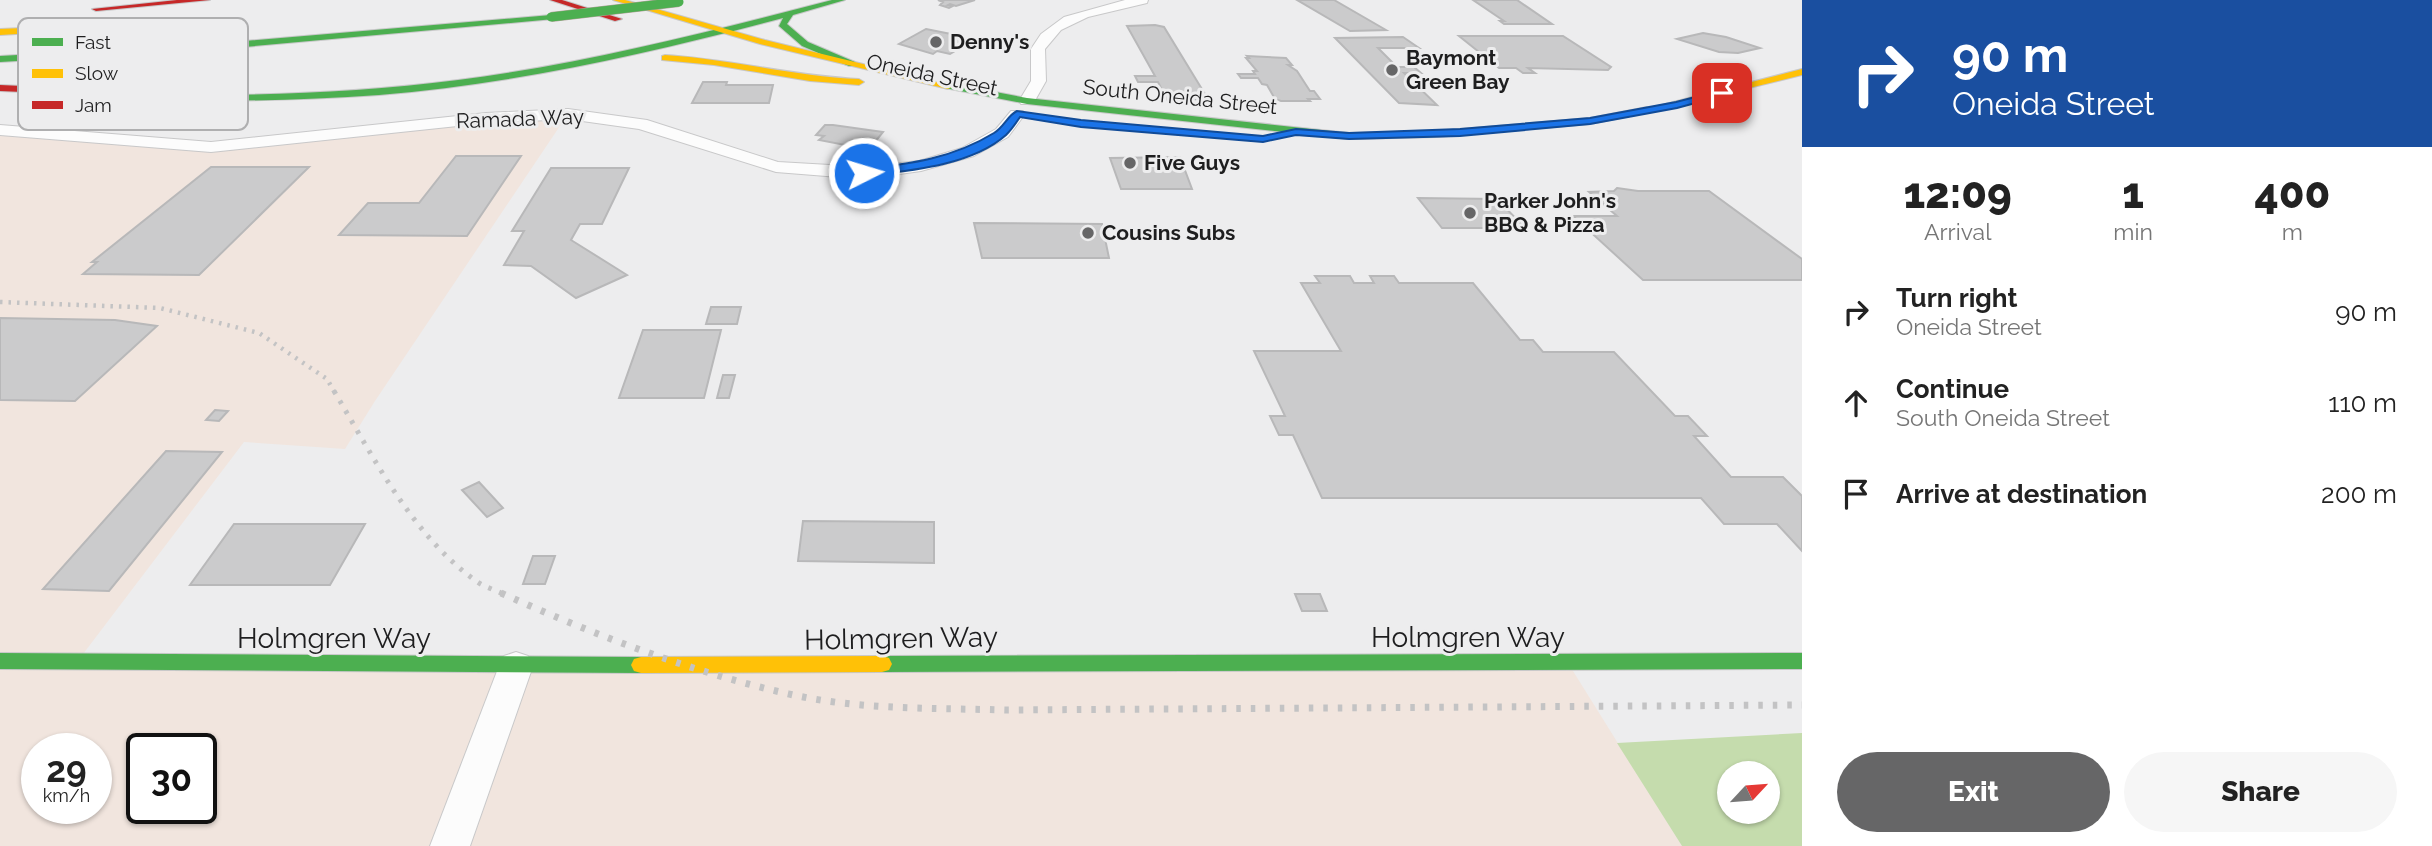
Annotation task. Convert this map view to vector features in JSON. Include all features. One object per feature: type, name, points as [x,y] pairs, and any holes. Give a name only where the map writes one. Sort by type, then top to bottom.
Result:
[{"type":"main road","points":[[78,10],[206,0]]},
{"type":"main road","points":[[554,0],[635,23]]},
{"type":"main road","points":[[248,34],[615,0],[724,31],[1022,107]]},
{"type":"main road","points":[[248,44],[551,17],[696,0]]},
{"type":"main road","points":[[559,71],[841,0]]},
{"type":"main road","points":[[790,14],[782,24],[787,32],[800,41],[852,64]]},
{"type":"main road","points":[[0,32],[18,31]]},
{"type":"main road","name":"Oneida Street","points":[[662,31],[883,88],[1022,107],[1089,124],[1263,139],[1296,132]]},
{"type":"main road","points":[[0,48],[18,47]]},
{"type":"main road","points":[[0,59],[18,58]]},
{"type":"main road","points":[[248,98],[328,97],[443,87],[653,58],[697,58],[834,83],[859,82],[897,86],[1022,107]]},
{"type":"main road","name":"South Oneida Street","points":[[1022,107],[1190,126],[1256,125],[1296,132],[1349,136],[1451,133],[1590,121],[1677,105],[1802,72]]},
{"type":"main road","points":[[0,88],[18,89]]},
{"type":"main road","name":"Holmgren Way","points":[[0,662],[516,666],[1802,661]]},
{"type":"street","name":"Ramada Way","points":[[0,130],[211,147],[486,118],[568,114],[641,124],[734,156],[776,167],[831,173],[864,173],[921,166],[968,152],[1002,133],[1039,84],[1041,75],[1038,50],[1051,31],[1075,18],[1142,0]]},
{"type":"street","points":[[450,846],[516,666]]},
{"type":"shaded area","points":[[568,114],[345,449],[244,442],[77,662],[1568,663],[1682,846],[0,846],[0,130],[211,147]]},
{"type":"green space","points":[[1802,733],[1802,846],[1682,846],[1617,743]]},
{"type":"building","points":[[938,0],[975,0],[956,6],[950,4],[948,5],[953,6],[949,8],[940,5],[943,2]]},
{"type":"building","points":[[1297,0],[1334,0],[1386,30],[1350,31]]},
{"type":"building","points":[[1473,0],[1517,0],[1552,24],[1504,24],[1500,21],[1504,21]]},
{"type":"building","points":[[1127,26],[1164,27],[1208,99],[1167,100],[1158,82],[1138,82],[1135,76],[1155,76]]},
{"type":"building","name":"Denny's","points":[[926,29],[972,41],[950,54],[937,51],[933,54],[899,44]]},
{"type":"building","points":[[1703,33],[1760,48],[1738,53],[1719,52],[1677,39]]},
{"type":"building","points":[[1459,36],[1563,36],[1611,67],[1608,70],[1528,68],[1535,73],[1523,73],[1516,68],[1499,68]]},
{"type":"building","name":"Baymont Green Bay","points":[[1403,37],[1419,48],[1378,48],[1397,67],[1414,67],[1421,73],[1404,73],[1437,105],[1399,103],[1335,38]]},
{"type":"building","points":[[1247,56],[1286,58],[1292,65],[1288,65],[1297,71],[1310,91],[1314,91],[1320,99],[1275,99],[1267,85],[1262,84],[1258,78],[1241,78],[1238,74],[1255,74],[1253,71],[1257,71]]},
{"type":"building","points":[[703,82],[773,85],[769,103],[692,103]]},
{"type":"building","points":[[825,125],[883,132],[870,148],[866,149],[819,140],[824,136],[816,135]]},
{"type":"building","points":[[456,156],[521,156],[467,236],[339,235],[368,203],[419,203]]},
{"type":"building","points":[[1180,157],[1192,189],[1121,189],[1110,158]]},
{"type":"building","points":[[211,167],[309,167],[199,275],[83,274],[97,262],[92,262]]},
{"type":"building","points":[[551,168],[629,168],[602,224],[580,224],[571,240],[627,275],[576,298],[531,266],[504,265],[524,231],[512,231]]},
{"type":"building","points":[[1617,188],[1638,191],[1709,191],[1802,259],[1802,280],[1643,280],[1573,216],[1617,216],[1589,192],[1614,191]]},
{"type":"building","points":[[1418,198],[1497,199],[1525,228],[1442,228]]},
{"type":"building","points":[[974,223],[1102,224],[1109,258],[982,258]]},
{"type":"building","points":[[1315,276],[1350,276],[1354,283],[1374,283],[1370,276],[1394,276],[1399,283],[1473,283],[1520,340],[1533,340],[1543,352],[1614,352],[1675,416],[1688,416],[1707,436],[1694,436],[1731,477],[1783,477],[1802,496],[1802,551],[1777,524],[1724,524],[1701,498],[1322,498],[1293,435],[1279,435],[1270,416],[1285,416],[1254,351],[1341,351],[1301,283],[1320,283]]},
{"type":"building","points":[[711,307],[741,307],[737,324],[706,324]]},
{"type":"building","points":[[0,318],[115,320],[157,326],[75,401],[0,400]]},
{"type":"building","points":[[643,330],[721,330],[704,398],[619,398]]},
{"type":"building","points":[[723,375],[735,375],[729,398],[717,398]]},
{"type":"building","points":[[215,410],[228,411],[219,421],[206,420]]},
{"type":"building","points":[[166,451],[222,452],[109,591],[43,589]]},
{"type":"building","points":[[479,482],[503,508],[487,517],[462,490]]},
{"type":"building","points":[[803,521],[934,522],[934,563],[798,561]]},
{"type":"building","points":[[234,524],[365,524],[330,585],[190,585]]},
{"type":"building","points":[[533,556],[555,556],[545,584],[523,584]]},
{"type":"building","points":[[1295,594],[1320,594],[1327,611],[1302,611]]},
{"type":"railway","points":[[0,302],[160,308],[259,333],[327,379],[335,393]]},
{"type":"railway","points":[[334,391],[396,494],[432,541],[476,581],[505,595]]},
{"type":"railway","points":[[501,593],[610,639],[722,677],[798,696],[850,704],[1006,710],[1802,705]]},
{"type":"traffic: fast","points":[[248,98],[381,92],[536,71],[689,39],[841,0]]},
{"type":"traffic: fast","points":[[551,17],[679,2]]},
{"type":"traffic: fast","points":[[790,14],[782,24],[805,44],[852,64]]},
{"type":"traffic: fast","points":[[248,44],[551,17]]},
{"type":"traffic: fast","points":[[0,59],[18,58]]},
{"type":"traffic: fast","points":[[948,86],[1027,101],[1349,136],[1437,134]]},
{"type":"traffic: fast","points":[[0,661],[641,665]]},
{"type":"traffic: fast","points":[[882,664],[1802,661]]},
{"type":"traffic: slow","points":[[617,0],[763,42],[948,86]]},
{"type":"traffic: slow","points":[[0,32],[18,31]]},
{"type":"traffic: slow","points":[[665,58],[859,82]]},
{"type":"traffic: slow","points":[[1647,110],[1802,72]]},
{"type":"traffic: slow","points":[[641,665],[882,664]]},
{"type":"traffic: jam","points":[[96,9],[206,0]]},
{"type":"traffic: jam","points":[[554,0],[618,19]]},
{"type":"traffic: jam","points":[[0,88],[18,89]]},
{"type":"traffic: jam","points":[[1437,134],[1590,121],[1647,110]]},
{"type":"place","name":"Denny's","points":[[936,42]]},
{"type":"place","name":"Baymont Green Bay","points":[[1392,70]]},
{"type":"place","name":"Five Guys","points":[[1130,163]]},
{"type":"place","name":"Parker John's BBQ & Pizza","points":[[1470,213]]},
{"type":"place","name":"Cousins Subs","points":[[1088,233]]},
{"type":"route","points":[[864,173],[921,166],[968,152],[1002,133],[1017,114],[1081,124],[1263,139],[1296,132],[1349,136],[1460,132],[1590,121],[1636,114],[1722,93]]}]
